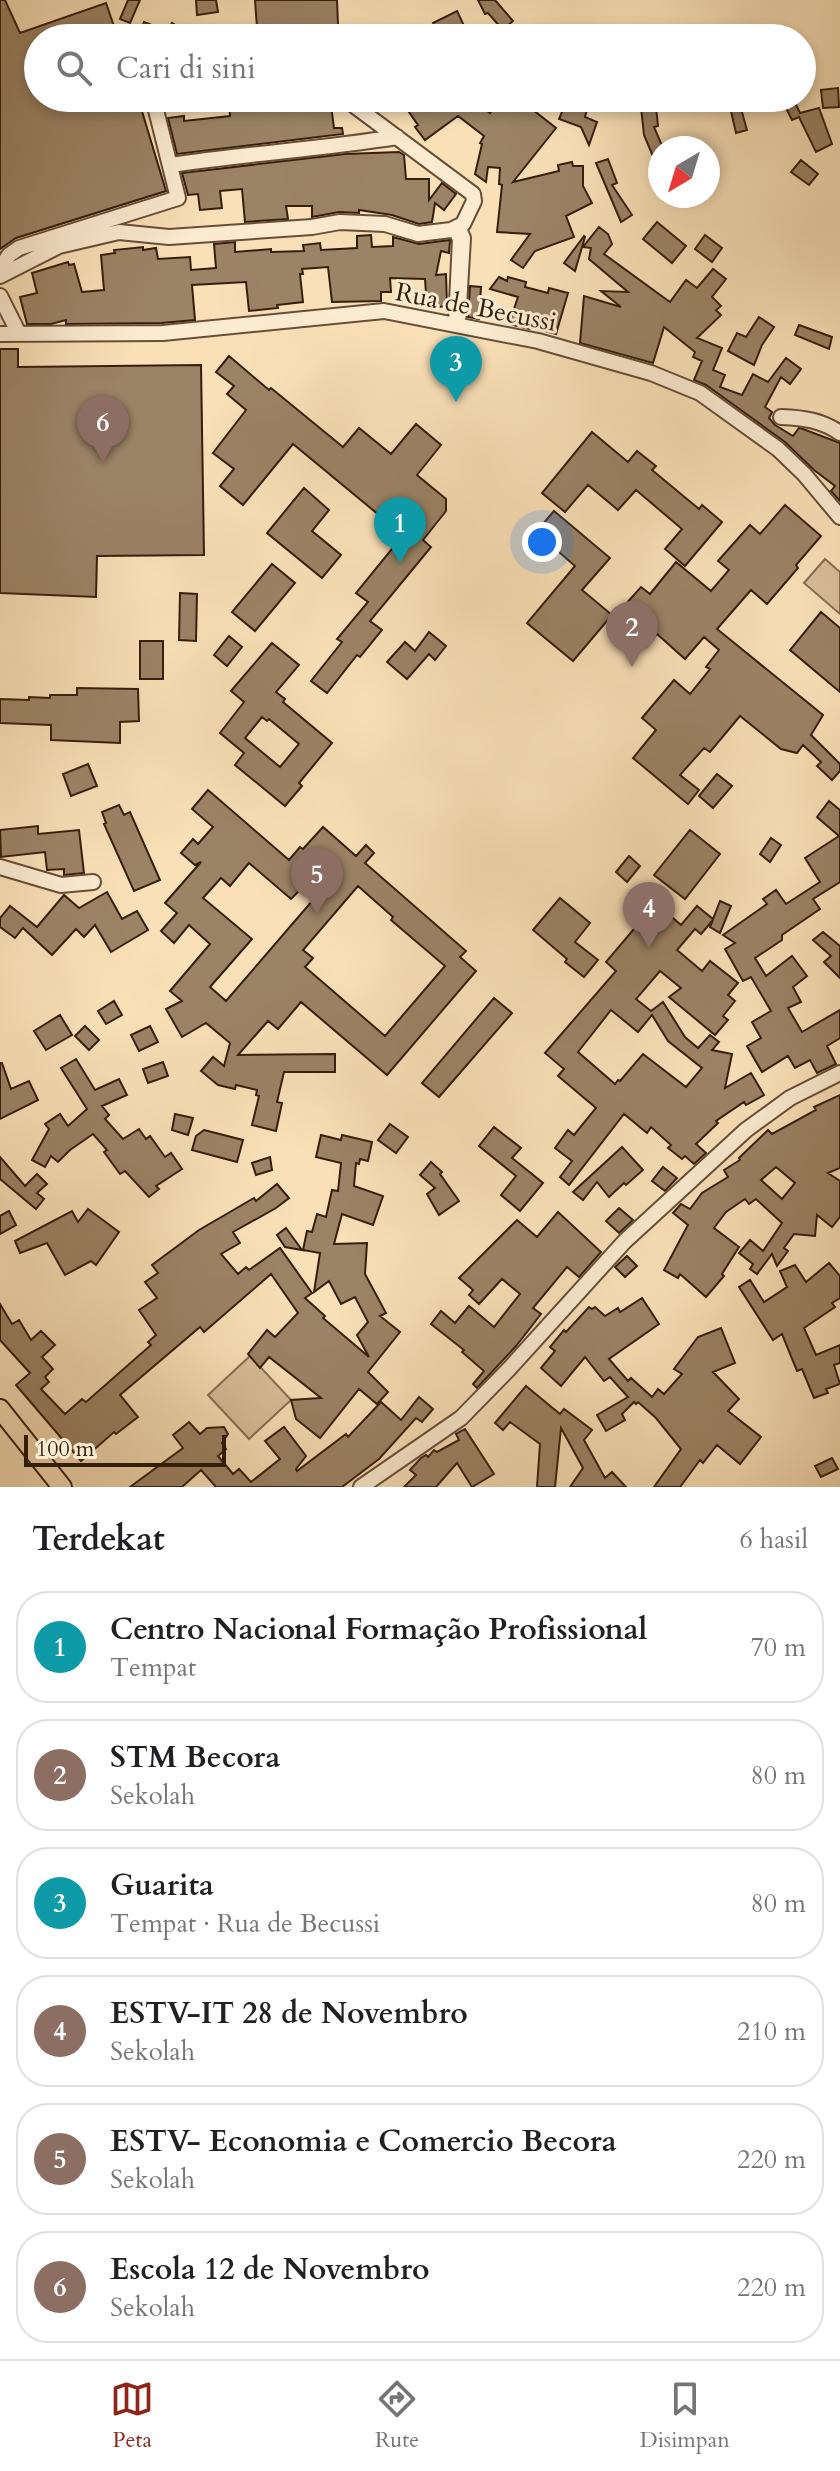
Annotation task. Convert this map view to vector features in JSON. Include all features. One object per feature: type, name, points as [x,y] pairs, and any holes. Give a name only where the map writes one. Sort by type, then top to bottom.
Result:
[{"type":"main road","points":[[0,1409],[62,1487]]},
{"type":"street","points":[[0,269],[9,255],[19,248],[178,198],[157,112]]},
{"type":"street","points":[[0,276],[59,246],[119,232],[169,237],[312,227],[340,222],[385,224],[418,234],[463,224],[474,201],[473,194],[363,112]]},
{"type":"street","points":[[170,165],[397,137]]},
{"type":"street","points":[[456,227],[463,238],[458,323],[460,239],[456,227]]},
{"type":"street","points":[[0,296],[19,334]]},
{"type":"street","name":"Rua de Becussi","points":[[0,334],[163,333],[384,311],[538,341],[651,373],[700,393],[778,449],[840,517]]},
{"type":"street","points":[[781,417],[822,422],[840,433]]},
{"type":"street","points":[[0,867],[61,885],[93,882]]},
{"type":"street","points":[[361,1487],[461,1418],[625,1241],[746,1130],[790,1098],[840,1073]]},
{"type":"shaded area","points":[[825,559],[840,572],[840,614],[804,583]]},
{"type":"shaded area","points":[[250,1356],[291,1400],[249,1439],[208,1395]]},
{"type":"building","points":[[0,0],[5,0],[20,33],[24,32],[24,112],[142,112],[166,191],[16,238],[0,249]]},
{"type":"building","points":[[128,0],[140,0],[130,23],[120,19]]},
{"type":"building","points":[[196,0],[216,0],[218,12],[197,15]]},
{"type":"building","points":[[255,0],[337,0],[338,24],[257,24]]},
{"type":"building","points":[[478,0],[495,0],[513,21],[498,24],[488,13],[485,14]]},
{"type":"building","points":[[106,3],[113,24],[46,24]]},
{"type":"building","points":[[457,11],[463,24],[434,24]]},
{"type":"building","points":[[838,88],[839,107],[823,108],[821,90]]},
{"type":"building","points":[[819,108],[832,144],[816,152],[799,117],[792,120],[788,112],[816,112]]},
{"type":"building","points":[[230,112],[332,112],[334,128],[342,128],[343,134],[177,154],[168,118],[184,116],[184,121],[230,116]]},
{"type":"building","points":[[409,112],[536,112],[556,128],[513,182],[559,171],[558,165],[572,162],[573,166],[583,166],[583,186],[592,203],[566,216],[574,237],[535,251],[523,268],[511,260],[530,234],[497,232],[502,185],[499,184],[500,168],[488,167],[486,182],[475,174],[484,136],[458,116],[425,140],[415,127],[418,125]]},
{"type":"building","points":[[562,112],[586,112],[585,117],[597,122],[589,145],[581,127],[559,119]]},
{"type":"building","points":[[642,112],[657,112],[658,126],[654,127],[658,136],[648,136],[648,144]]},
{"type":"building","points":[[731,112],[742,112],[747,130],[736,133]]},
{"type":"building","points":[[399,152],[404,155],[406,179],[429,179],[429,200],[442,183],[456,194],[444,210],[435,203],[432,222],[419,224],[392,215],[359,210],[359,213],[339,212],[312,217],[312,206],[286,206],[288,219],[245,222],[242,189],[220,191],[222,208],[200,210],[198,194],[188,195],[182,173],[345,154]]},
{"type":"building","points":[[608,159],[617,183],[612,185],[632,215],[621,222],[596,163]]},
{"type":"building","points":[[801,160],[818,174],[809,185],[791,172]]},
{"type":"building","points":[[657,222],[686,246],[672,263],[643,239]]},
{"type":"building","points":[[599,227],[608,234],[612,244],[604,254],[670,302],[686,280],[697,288],[713,269],[726,279],[712,297],[721,306],[716,310],[721,315],[697,338],[722,348],[713,370],[725,375],[720,387],[742,395],[753,374],[768,382],[786,358],[801,369],[790,384],[781,377],[765,407],[772,412],[769,418],[775,425],[793,436],[799,428],[840,443],[840,501],[831,491],[835,486],[785,442],[706,385],[694,380],[702,361],[693,357],[695,352],[664,327],[653,363],[580,343],[584,296],[621,307],[601,291],[628,292],[589,259],[591,248],[583,247]]},
{"type":"building","points":[[371,235],[372,247],[393,246],[393,237],[419,244],[450,240],[449,253],[441,251],[436,275],[446,274],[447,306],[427,308],[425,279],[390,278],[391,292],[381,292],[381,301],[332,302],[328,267],[302,269],[303,302],[277,305],[278,308],[249,311],[246,282],[192,285],[195,320],[66,324],[66,320],[51,324],[27,324],[20,297],[37,293],[32,273],[68,262],[69,265],[74,264],[82,292],[104,290],[101,255],[115,253],[114,250],[156,248],[158,259],[190,257],[191,270],[216,268],[214,244],[235,242],[235,252],[271,249],[271,252],[304,251],[303,245],[320,243],[321,250],[357,248],[357,236]]},
{"type":"building","points":[[705,235],[722,248],[712,262],[695,249]]},
{"type":"building","points":[[585,237],[575,271],[564,263]]},
{"type":"building","points":[[499,277],[507,281],[508,277],[526,282],[525,287],[548,293],[549,288],[568,293],[556,334],[509,324],[518,297],[490,289]]},
{"type":"building","points":[[470,286],[481,287],[479,319],[468,317]]},
{"type":"building","points":[[759,317],[774,327],[754,365],[728,351],[737,333],[746,337]]},
{"type":"building","points":[[799,325],[832,337],[829,349],[795,335]]},
{"type":"building","points":[[0,349],[18,349],[18,367],[201,365],[204,555],[97,556],[96,597],[0,593]]},
{"type":"building","points":[[229,356],[343,447],[359,428],[391,454],[416,424],[441,445],[417,475],[446,499],[446,511],[423,540],[431,547],[370,621],[382,630],[327,693],[311,681],[342,642],[337,639],[368,602],[356,593],[418,517],[399,502],[385,520],[293,444],[243,505],[220,486],[234,469],[213,453],[246,410],[227,394],[234,386],[216,372]]},
{"type":"building","points":[[592,432],[628,462],[637,451],[656,466],[652,470],[699,509],[702,505],[722,522],[685,566],[665,549],[682,529],[636,490],[618,510],[588,485],[565,512],[542,493]]},
{"type":"building","points":[[304,488],[329,510],[312,531],[341,555],[322,578],[267,533]]},
{"type":"building","points":[[785,505],[821,536],[767,604],[751,590],[717,629],[823,715],[811,735],[840,764],[840,771],[832,780],[817,766],[821,762],[803,745],[797,753],[781,749],[740,716],[710,752],[704,748],[680,775],[699,790],[688,804],[633,758],[656,730],[642,718],[674,680],[690,694],[710,669],[706,667],[719,650],[704,637],[685,659],[657,634],[647,647],[631,633],[642,622],[624,606],[641,587],[650,594],[676,562],[711,591],[729,570],[718,561],[750,525],[760,534]]},
{"type":"building","points":[[554,511],[610,558],[582,590],[612,615],[573,661],[527,623],[575,566],[536,532]]},
{"type":"building","points":[[272,564],[295,583],[255,631],[232,612]]},
{"type":"building","points":[[180,593],[197,594],[196,641],[179,640]]},
{"type":"building","points":[[821,612],[840,628],[840,692],[790,650]]},
{"type":"building","points":[[429,632],[446,646],[435,660],[429,654],[407,679],[387,662],[405,642],[415,651]]},
{"type":"building","points":[[229,636],[242,647],[227,666],[214,655]]},
{"type":"building","points":[[140,641],[163,641],[163,679],[140,679]]},
{"type":"building","points":[[272,643],[299,665],[276,692],[285,699],[283,702],[332,743],[299,783],[302,786],[285,806],[235,765],[244,753],[220,733],[244,702],[231,691]],"holes":[[[262,717],[267,721],[269,719],[299,744],[280,767],[245,738]]]},
{"type":"building","points":[[77,688],[138,689],[139,721],[120,722],[120,743],[51,740],[51,725],[0,723],[0,699],[29,700],[29,697],[77,695]]},
{"type":"building","points":[[88,764],[97,786],[71,796],[63,774]]},
{"type":"building","points":[[717,774],[732,786],[713,808],[699,796]]},
{"type":"building","points":[[208,790],[289,860],[323,827],[356,856],[366,845],[374,853],[365,863],[466,951],[460,957],[476,971],[387,1075],[301,1002],[278,1029],[268,1021],[238,1055],[335,1054],[335,1072],[284,1072],[277,1102],[282,1103],[276,1131],[252,1125],[259,1096],[256,1095],[257,1090],[218,1085],[201,1071],[213,1057],[224,1066],[230,1043],[206,1023],[182,1037],[166,1009],[182,1001],[170,991],[210,944],[189,925],[174,943],[161,931],[177,913],[165,903],[201,862],[195,865],[181,853],[193,839],[198,844],[213,827],[192,809]],"holes":[[[249,863],[291,899],[308,882],[319,893],[226,1001],[210,987],[252,939],[203,898],[221,878],[230,886]],[[358,886],[393,917],[391,920],[445,966],[385,1036],[305,967],[313,958],[303,950]]]},
{"type":"building","points":[[829,801],[840,810],[840,882],[813,899],[820,909],[755,958],[766,976],[792,956],[807,976],[793,987],[801,1002],[788,1008],[802,1032],[840,1010],[840,1038],[827,1046],[836,1064],[817,1073],[810,1060],[795,1068],[788,1056],[762,1072],[747,1046],[761,1038],[752,1022],[771,1011],[751,977],[743,981],[725,949],[735,943],[723,935],[767,904],[763,899],[776,890],[786,904],[820,882],[805,858],[839,836],[817,817]]},
{"type":"building","points":[[119,805],[124,815],[130,812],[160,880],[134,891],[104,824],[102,812]]},
{"type":"building","points":[[38,826],[38,834],[79,830],[84,873],[64,875],[64,869],[47,870],[45,852],[1,857],[0,830]]},
{"type":"building","points":[[690,830],[720,854],[685,899],[654,875]]},
{"type":"building","points":[[771,838],[781,845],[770,862],[760,854]]},
{"type":"building","points":[[629,856],[640,866],[627,882],[616,872]]},
{"type":"building","points":[[107,892],[122,919],[137,911],[148,930],[111,952],[95,925],[84,937],[76,929],[52,955],[23,928],[15,938],[0,927],[0,918],[10,906],[37,927],[64,895],[79,908]]},
{"type":"building","points":[[560,898],[590,923],[575,942],[598,960],[584,977],[533,930]]},
{"type":"building","points":[[720,901],[731,906],[720,933],[710,927],[713,920],[701,934],[695,929],[677,950],[702,971],[710,961],[738,983],[728,995],[735,1001],[723,1016],[728,1020],[715,1035],[669,997],[681,988],[660,971],[636,999],[651,1011],[663,1002],[685,1037],[698,1048],[710,1035],[719,1042],[712,1050],[732,1054],[725,1088],[751,1073],[764,1095],[746,1105],[744,1102],[716,1121],[718,1123],[696,1144],[706,1153],[694,1164],[668,1148],[671,1145],[651,1127],[647,1133],[624,1114],[569,1185],[560,1177],[572,1161],[555,1148],[568,1130],[574,1135],[596,1108],[558,1076],[564,1069],[545,1053],[616,971],[606,962],[656,903],[681,925],[697,906],[713,919]],"holes":[[[611,1010],[638,1032],[652,1015],[668,1041],[702,1068],[686,1087],[643,1054],[615,1084],[578,1052]]]},
{"type":"building","points":[[823,932],[840,946],[840,978],[824,962],[831,956],[813,940]]},
{"type":"building","points":[[494,998],[512,1013],[439,1097],[422,1083]]},
{"type":"building","points":[[114,1001],[122,1015],[106,1024],[98,1011]]},
{"type":"building","points":[[60,1015],[72,1035],[46,1050],[34,1031]]},
{"type":"building","points":[[85,1026],[99,1040],[89,1050],[75,1036]]},
{"type":"building","points":[[150,1026],[158,1042],[139,1051],[131,1035]]},
{"type":"building","points":[[76,1059],[95,1090],[119,1079],[127,1095],[102,1106],[109,1115],[105,1119],[123,1139],[139,1129],[146,1139],[150,1136],[165,1157],[171,1153],[182,1169],[156,1186],[159,1189],[149,1197],[125,1171],[120,1174],[104,1152],[107,1150],[93,1134],[58,1162],[51,1156],[45,1167],[32,1160],[49,1129],[45,1124],[60,1114],[68,1126],[87,1109],[61,1068]]},
{"type":"building","points":[[163,1062],[168,1076],[148,1083],[143,1069]]},
{"type":"building","points":[[0,1063],[11,1089],[29,1081],[38,1100],[0,1119]]},
{"type":"building","points":[[840,1095],[840,1168],[828,1173],[840,1181],[840,1217],[832,1227],[817,1215],[815,1236],[794,1234],[784,1248],[788,1251],[777,1266],[772,1254],[757,1274],[750,1269],[753,1264],[739,1253],[750,1240],[763,1251],[782,1223],[756,1199],[749,1204],[745,1199],[726,1212],[714,1228],[739,1247],[722,1274],[724,1276],[706,1297],[680,1274],[678,1278],[664,1270],[688,1225],[673,1213],[681,1204],[690,1209],[702,1193],[728,1177],[724,1170],[740,1160],[768,1130],[772,1134],[816,1110],[814,1107]],"holes":[[[776,1167],[795,1183],[782,1199],[761,1180]]]},
{"type":"building","points":[[175,1114],[193,1118],[188,1135],[172,1130]]},
{"type":"building","points":[[390,1124],[408,1137],[396,1153],[378,1140]]},
{"type":"building","points":[[494,1127],[521,1148],[512,1158],[543,1183],[520,1211],[501,1195],[516,1176],[479,1146]]},
{"type":"building","points":[[204,1130],[243,1140],[237,1162],[192,1150],[196,1136]]},
{"type":"building","points":[[321,1135],[341,1140],[342,1135],[372,1142],[368,1161],[360,1159],[359,1164],[356,1163],[354,1186],[383,1196],[373,1225],[342,1214],[334,1244],[367,1243],[365,1274],[386,1313],[380,1316],[400,1332],[368,1372],[388,1392],[377,1404],[359,1389],[320,1438],[296,1419],[291,1400],[321,1398],[269,1357],[260,1368],[248,1354],[267,1330],[275,1337],[298,1313],[271,1274],[204,1332],[200,1327],[120,1395],[138,1417],[116,1434],[114,1432],[81,1461],[16,1385],[30,1373],[0,1340],[0,1304],[12,1324],[19,1320],[31,1340],[41,1331],[55,1345],[42,1357],[53,1369],[45,1377],[49,1382],[41,1389],[65,1414],[82,1399],[86,1402],[151,1345],[148,1342],[156,1335],[139,1310],[157,1298],[145,1282],[158,1273],[152,1265],[199,1230],[254,1198],[256,1201],[277,1184],[289,1198],[233,1232],[240,1243],[221,1254],[238,1274],[280,1248],[312,1293],[305,1298],[325,1316],[323,1318],[369,1357],[357,1335],[368,1322],[355,1297],[341,1304],[329,1281],[314,1292],[320,1253],[303,1250],[307,1231],[312,1232],[317,1214],[326,1217],[332,1190],[338,1191],[341,1163],[316,1157]]},
{"type":"building","points":[[622,1147],[643,1170],[609,1197],[597,1182],[583,1200],[573,1192]]},
{"type":"building","points":[[0,1157],[25,1186],[37,1174],[47,1184],[37,1193],[44,1199],[36,1209],[0,1179]]},
{"type":"building","points":[[270,1157],[272,1170],[256,1175],[252,1163]]},
{"type":"building","points":[[431,1162],[442,1172],[440,1174],[459,1201],[439,1215],[427,1194],[435,1188],[420,1175]]},
{"type":"building","points":[[663,1167],[677,1178],[665,1191],[652,1181]]},
{"type":"building","points":[[619,1208],[633,1220],[619,1233],[606,1221]]},
{"type":"building","points":[[88,1209],[119,1232],[96,1265],[91,1261],[65,1275],[47,1243],[20,1253],[15,1241],[72,1211],[78,1222]]},
{"type":"building","points":[[9,1211],[16,1225],[0,1234],[0,1216]]},
{"type":"building","points":[[558,1212],[601,1252],[579,1277],[567,1267],[533,1308],[541,1314],[477,1388],[473,1384],[484,1371],[462,1352],[464,1350],[431,1324],[441,1311],[455,1323],[469,1306],[494,1327],[520,1294],[502,1279],[479,1304],[469,1295],[473,1290],[459,1278],[517,1220],[537,1237]]},
{"type":"building","points":[[286,1228],[302,1250],[285,1247],[277,1235]]},
{"type":"building","points":[[627,1256],[637,1266],[625,1277],[615,1267]]},
{"type":"building","points":[[829,1263],[840,1276],[840,1298],[832,1303],[835,1307],[804,1328],[816,1355],[840,1345],[840,1363],[834,1365],[840,1384],[814,1398],[802,1369],[797,1371],[782,1334],[773,1340],[739,1287],[750,1280],[764,1302],[787,1287],[780,1271],[795,1265],[806,1282]]},
{"type":"building","points":[[642,1298],[659,1324],[609,1359],[628,1381],[631,1378],[652,1397],[658,1389],[664,1394],[682,1374],[674,1369],[698,1337],[721,1328],[735,1363],[713,1372],[739,1399],[728,1411],[761,1437],[740,1464],[717,1445],[703,1463],[700,1460],[680,1487],[654,1487],[681,1449],[656,1418],[638,1402],[622,1414],[625,1420],[606,1431],[597,1415],[628,1397],[610,1377],[604,1381],[585,1357],[561,1386],[541,1368],[555,1351],[550,1347],[589,1307],[595,1307],[605,1316],[618,1308],[620,1312]]},
{"type":"building","points":[[526,1386],[560,1414],[564,1409],[592,1430],[584,1440],[605,1478],[612,1472],[626,1487],[570,1487],[583,1468],[561,1428],[555,1487],[537,1487],[540,1444],[510,1422],[503,1430],[495,1423]]},
{"type":"building","points":[[419,1397],[433,1409],[422,1422],[416,1418],[379,1459],[342,1487],[216,1487],[201,1470],[182,1487],[130,1487],[183,1448],[173,1435],[189,1422],[200,1434],[207,1428],[224,1427],[228,1434],[222,1443],[226,1449],[218,1456],[233,1474],[239,1469],[251,1482],[280,1459],[265,1441],[284,1427],[306,1456],[297,1471],[346,1434],[348,1437],[381,1402],[401,1420]]},
{"type":"building","points":[[465,1429],[494,1474],[472,1487],[457,1463],[436,1487],[404,1487],[416,1475],[410,1470],[421,1458],[459,1440],[456,1434]]},
{"type":"building","points":[[832,1458],[838,1469],[821,1477],[815,1466]]},
{"type":"place","name":"Guarita","points":[[456,402]]},
{"type":"place","name":"Escola 12 de Novembro","points":[[103,462]]},
{"type":"place","name":"Centro Nacional Formação Profissional","points":[[400,563]]},
{"type":"place","name":"STM Becora","points":[[632,667]]},
{"type":"place","name":"ESTV- Economia e Comercio Becora","points":[[317,914]]},
{"type":"place","name":"ESTV-IT 28 de Novembro","points":[[649,948]]}]
